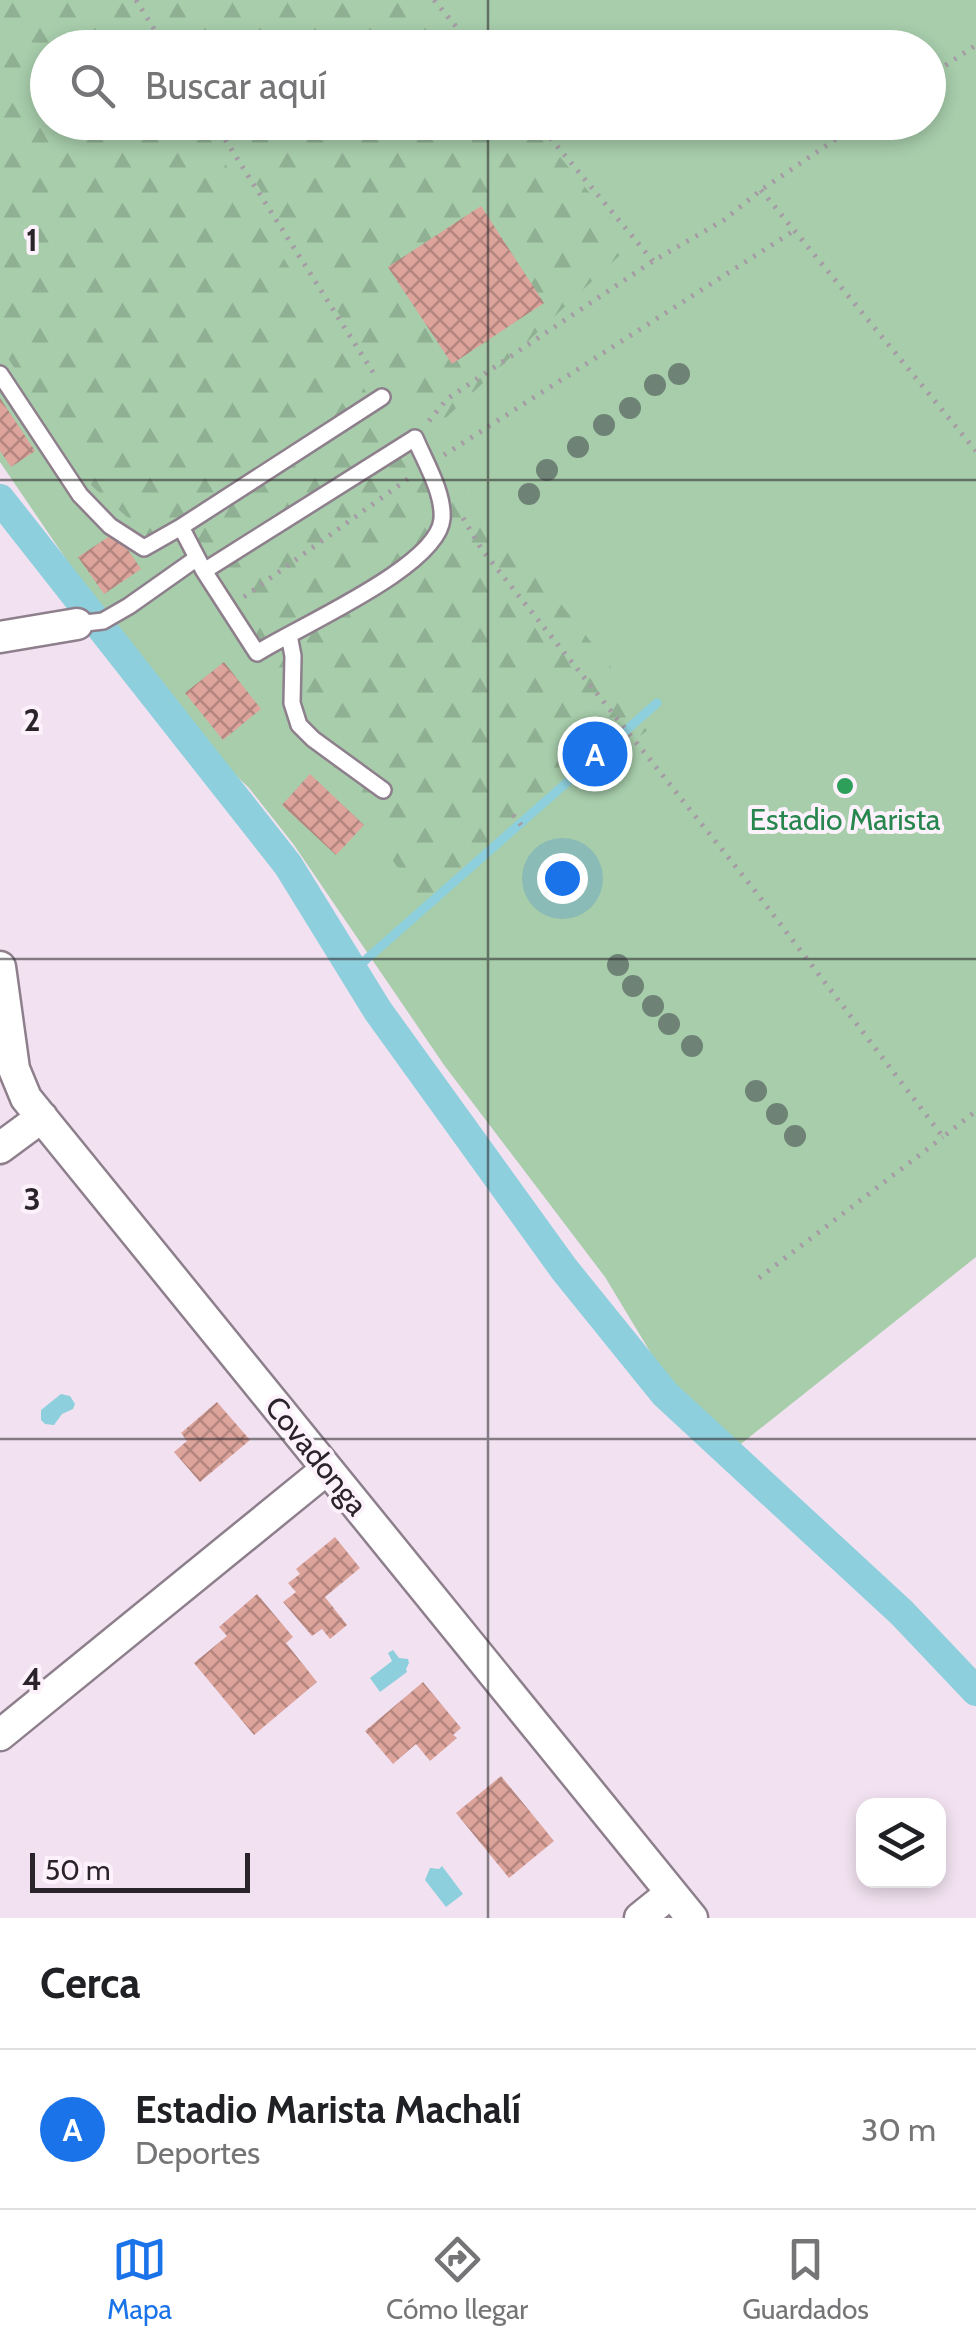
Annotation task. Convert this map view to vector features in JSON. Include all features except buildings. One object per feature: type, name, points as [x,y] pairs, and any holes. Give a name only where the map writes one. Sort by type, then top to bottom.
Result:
[{"type":"street","points":[[0,637],[77,624]]},
{"type":"street","name":"Covadonga","points":[[0,967],[14,1068],[26,1098],[692,1918]]},
{"type":"street","points":[[0,1148],[42,1117]]},
{"type":"street","points":[[0,1735],[327,1469]]},
{"type":"street","points":[[640,1918],[671,1892]]},
{"type":"lane","points":[[0,374],[80,496],[110,526],[144,548],[383,393]]},
{"type":"lane","points":[[77,624],[103,621],[129,606],[200,564],[415,438],[441,502],[442,522],[435,538],[394,576],[256,653],[200,564],[181,527]]},
{"type":"lane","points":[[289,635],[293,656],[292,703],[299,724],[383,790]]},
{"type":"path","points":[[136,0],[155,30]]},
{"type":"path","points":[[434,0],[459,30]]},
{"type":"path","points":[[946,65],[976,45]]},
{"type":"path","points":[[225,140],[383,393]]},
{"type":"path","points":[[552,140],[653,261]]},
{"type":"path","points":[[415,438],[448,399],[653,261],[724,220],[836,140]]},
{"type":"path","points":[[762,190],[976,451]]},
{"type":"path","points":[[228,608],[427,466],[795,230]]},
{"type":"path","points":[[456,507],[482,550],[752,887],[943,1137]]},
{"type":"path","points":[[513,815],[525,830]]},
{"type":"path","points":[[759,1278],[976,1111]]},
{"type":"green space","points":[[0,0],[976,0],[976,1257],[732,1451],[672,1388],[605,1277],[444,1065],[294,845],[249,788],[141,682],[124,660],[83,584],[0,462]]},
{"type":"green space","points":[[0,0],[125,0],[144,30],[30,30],[30,140],[211,140],[431,490],[437,523],[399,572],[438,547],[447,525],[443,491],[458,474],[656,724],[602,764],[428,914],[197,558],[153,540],[92,486],[0,346]]},
{"type":"green space","points":[[141,0],[430,0],[456,30],[160,30]]},
{"type":"green space","points":[[229,140],[546,140],[632,244],[437,426],[389,393]]},
{"type":"water","points":[[61,1394],[70,1396],[75,1404],[73,1409],[62,1414],[54,1425],[45,1424],[41,1410]]},
{"type":"water","points":[[393,1650],[399,1658],[408,1659],[407,1672],[380,1692],[370,1678],[392,1661],[388,1653]]},
{"type":"water","points":[[442,1866],[463,1894],[446,1907],[425,1880],[430,1868]]},
{"type":"waterway","points":[[0,499],[288,865],[378,1011],[564,1269],[665,1394],[902,1613],[976,1691]]},
{"type":"waterway","points":[[353,971],[657,703]]},
{"type":"place","name":"Estadio Marista Machalí","points":[[595,754]]},
{"type":"place","name":"Estadio Marista","points":[[845,786]]}]
